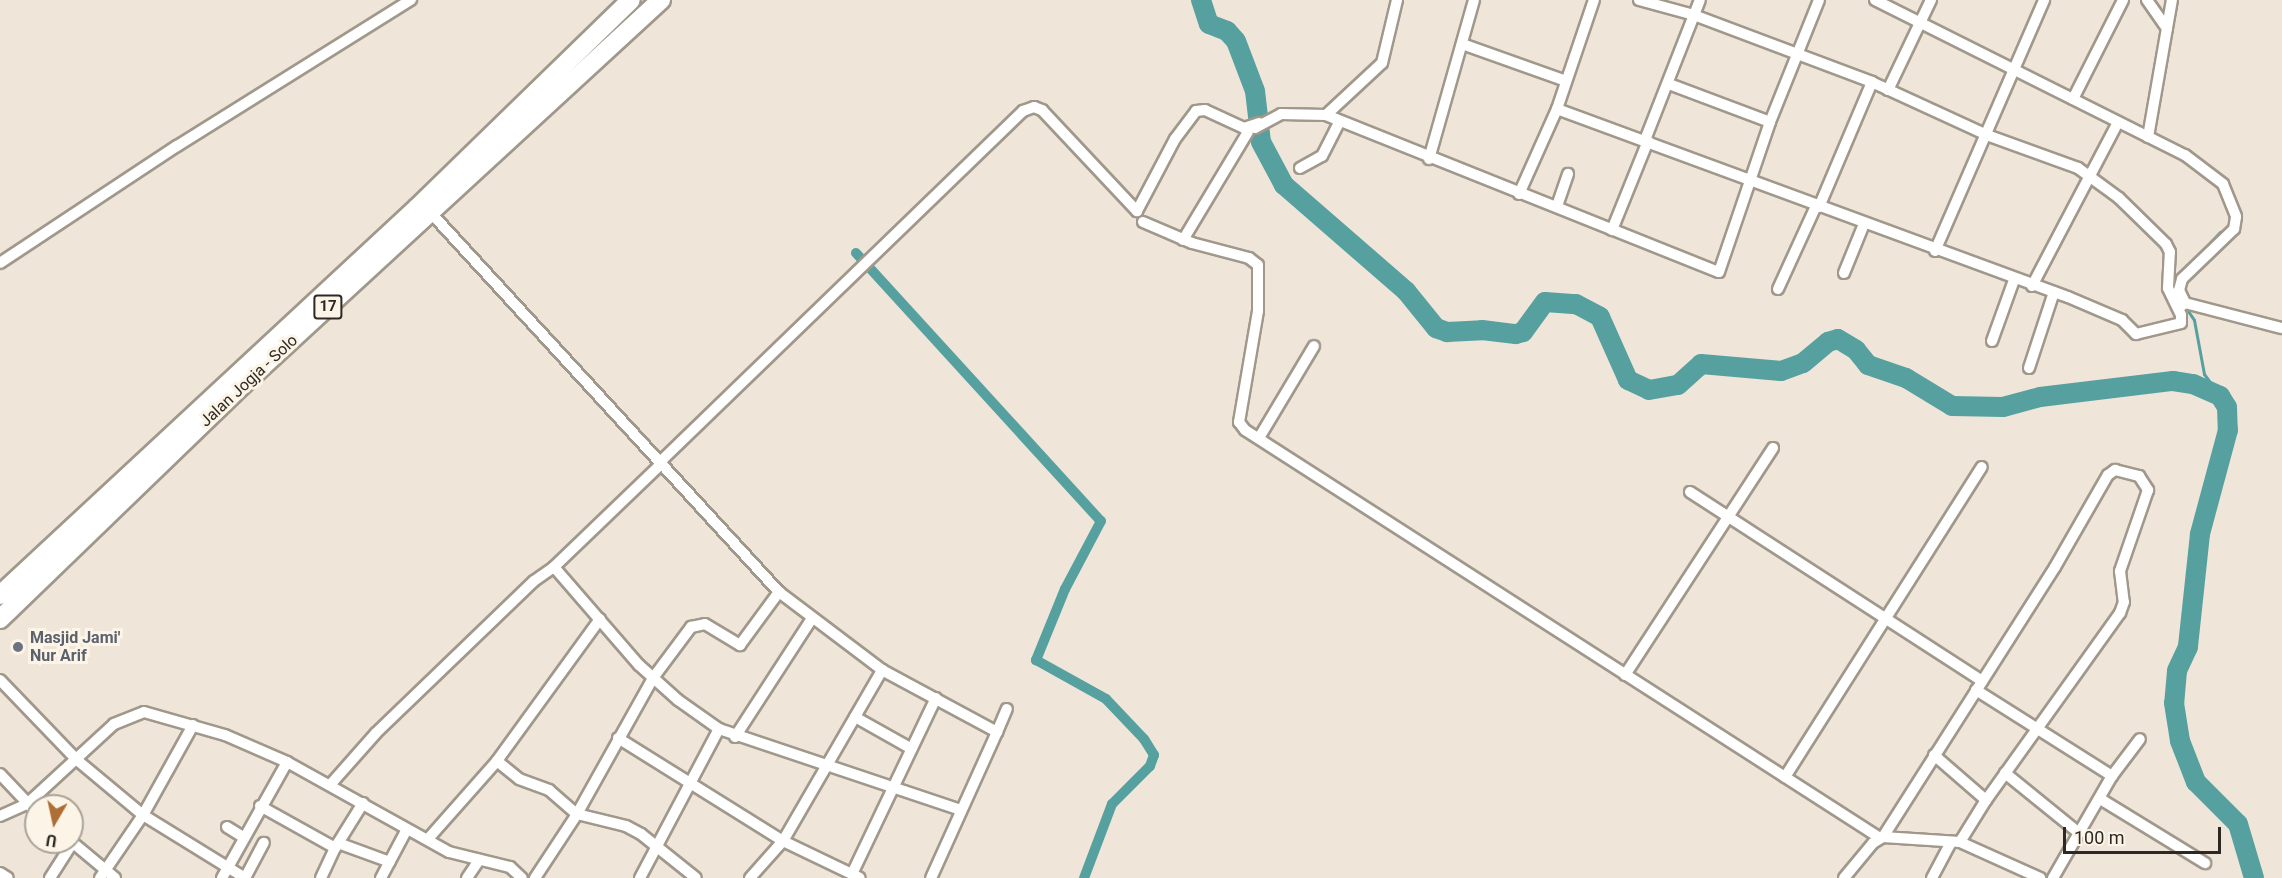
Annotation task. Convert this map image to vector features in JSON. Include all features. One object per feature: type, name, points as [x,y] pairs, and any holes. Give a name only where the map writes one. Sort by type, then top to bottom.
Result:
[{"type":"highway","name":"17","points":[[0,595],[417,208],[631,0]]},
{"type":"highway","name":"Jalan Jogja - Solo","points":[[0,619],[251,377],[661,0]]},
{"type":"street","points":[[0,263],[177,146],[411,0]]},
{"type":"street","points":[[1326,115],[1382,63],[1397,0]]},
{"type":"street","points":[[1428,159],[1474,0]]},
{"type":"street","points":[[1519,194],[1557,109],[1594,0]]},
{"type":"street","points":[[1639,0],[1694,15],[1872,82],[1987,135],[2078,168],[2166,244],[2170,252],[2168,288],[2182,305],[2282,328]]},
{"type":"street","points":[[1612,230],[1700,0]]},
{"type":"street","points":[[330,784],[376,733],[534,581],[554,567],[1023,111],[1034,107],[1042,110],[1137,211],[1175,139],[1196,111],[1205,110],[1244,128],[1255,128],[1281,114],[1326,115],[1428,159],[1557,206],[1719,272],[1770,122],[1820,0]]},
{"type":"street","points":[[1557,109],[1646,140],[1935,251],[2054,292],[2122,320],[2136,334],[2143,335],[2177,326],[2181,319],[2182,305],[2179,290],[2182,279],[2231,233],[2236,217],[2223,184],[2213,174],[2148,137],[2014,72],[1875,0]]},
{"type":"street","points":[[1888,90],[1931,0]]},
{"type":"street","points":[[1935,251],[2044,0]]},
{"type":"street","points":[[2073,99],[2123,0]]},
{"type":"street","points":[[2147,0],[2167,30]]},
{"type":"street","points":[[2148,137],[2172,0]]},
{"type":"street","points":[[1462,44],[1566,81]]},
{"type":"street","points":[[1778,289],[1872,82]]},
{"type":"street","points":[[1669,84],[1770,122]]},
{"type":"street","points":[[1300,168],[1322,156],[1339,122]]},
{"type":"street","points":[[2032,286],[2118,122]]},
{"type":"street","points":[[1184,240],[1255,128]]},
{"type":"street","points":[[1557,206],[1568,174]]},
{"type":"street","points":[[432,213],[779,592],[811,620],[882,670],[998,732]]},
{"type":"street","points":[[1143,222],[1184,240],[1249,258],[1258,265],[1258,311],[1239,422],[1259,438],[1882,838],[1955,843],[2040,878]]},
{"type":"street","points":[[1845,273],[1864,224]]},
{"type":"street","points":[[1992,341],[2014,280]]},
{"type":"street","points":[[2029,368],[2054,292]]},
{"type":"street","points":[[1259,438],[1314,346]]},
{"type":"street","points":[[1625,675],[1730,517],[1773,447]]},
{"type":"street","points":[[1785,777],[1982,467]]},
{"type":"street","points":[[1844,878],[1882,838],[2108,475],[2120,470],[2145,480],[2148,490],[2120,571],[2124,602],[2120,613],[1932,878]]},
{"type":"street","points":[[1690,492],[1886,616],[2038,728],[2112,776]]},
{"type":"street","points":[[554,567],[653,678],[719,729],[735,737],[961,810]]},
{"type":"street","points":[[534,878],[577,814],[653,678],[691,627],[698,624],[742,644],[779,592]]},
{"type":"street","points":[[428,839],[497,761],[600,619]]},
{"type":"street","points":[[735,737],[811,620]]},
{"type":"street","points":[[750,878],[783,841],[882,670]]},
{"type":"street","points":[[0,680],[77,759],[144,815],[224,873],[245,878],[264,843]]},
{"type":"street","points":[[618,738],[783,841],[856,876],[892,788],[936,698]]},
{"type":"street","points":[[931,878],[1007,709]]},
{"type":"street","points":[[45,794],[114,724],[131,715],[144,712],[193,725],[287,762],[449,852],[510,867],[522,878]]},
{"type":"street","points":[[855,717],[910,748]]},
{"type":"street","points":[[102,874],[144,815],[193,725]]},
{"type":"street","points":[[640,878],[719,729]]},
{"type":"street","points":[[2053,878],[2102,800],[2112,776],[2140,739]]},
{"type":"street","points":[[1934,755],[1986,800]]},
{"type":"street","points":[[497,761],[519,779],[549,790],[577,814],[626,826],[659,844],[696,878]]},
{"type":"street","points":[[224,873],[287,762]]},
{"type":"street","points":[[2005,773],[2079,834]]},
{"type":"street","points":[[0,774],[24,800]]},
{"type":"street","points":[[2102,800],[2205,863]]},
{"type":"street","points":[[321,878],[336,846],[363,803]]},
{"type":"street","points":[[260,806],[336,846],[390,862]]},
{"type":"street","points":[[0,816],[24,810]]},
{"type":"street","points":[[227,827],[243,837]]},
{"type":"street","points":[[381,878],[407,829]]},
{"type":"street","points":[[50,878],[65,854]]},
{"type":"street","points":[[83,854],[102,874],[115,878]]},
{"type":"street","points":[[467,878],[479,860]]},
{"type":"street","points":[[0,873],[8,878]]},
{"type":"waterway","points":[[1201,0],[1209,24],[1227,31],[1236,41],[1255,91],[1261,142],[1284,185],[1406,291],[1436,328],[1447,332],[1482,330],[1516,334],[1523,332],[1545,302],[1576,304],[1600,317],[1628,380],[1649,390],[1678,385],[1701,364],[1781,371],[1803,363],[1828,342],[1838,339],[1856,350],[1868,365],[1906,378],[1952,406],[2003,407],[2040,397],[2173,381],[2193,384],[2220,396],[2227,407],[2228,430],[2200,534],[2188,647],[2177,671],[2174,703],[2180,741],[2196,782],[2238,824],[2254,878]]},
{"type":"waterway","points":[[2183,271],[2220,232]]},
{"type":"waterway","points":[[856,253],[1101,521],[1065,589],[1036,660],[1106,699],[1144,739],[1154,755],[1150,766],[1112,804],[1084,878]]},
{"type":"waterway","points":[[2186,308],[2194,320],[2204,374],[2220,396]]},
{"type":"place","name":"Masjid Jami' Nur Arif","points":[[18,647]]}]
